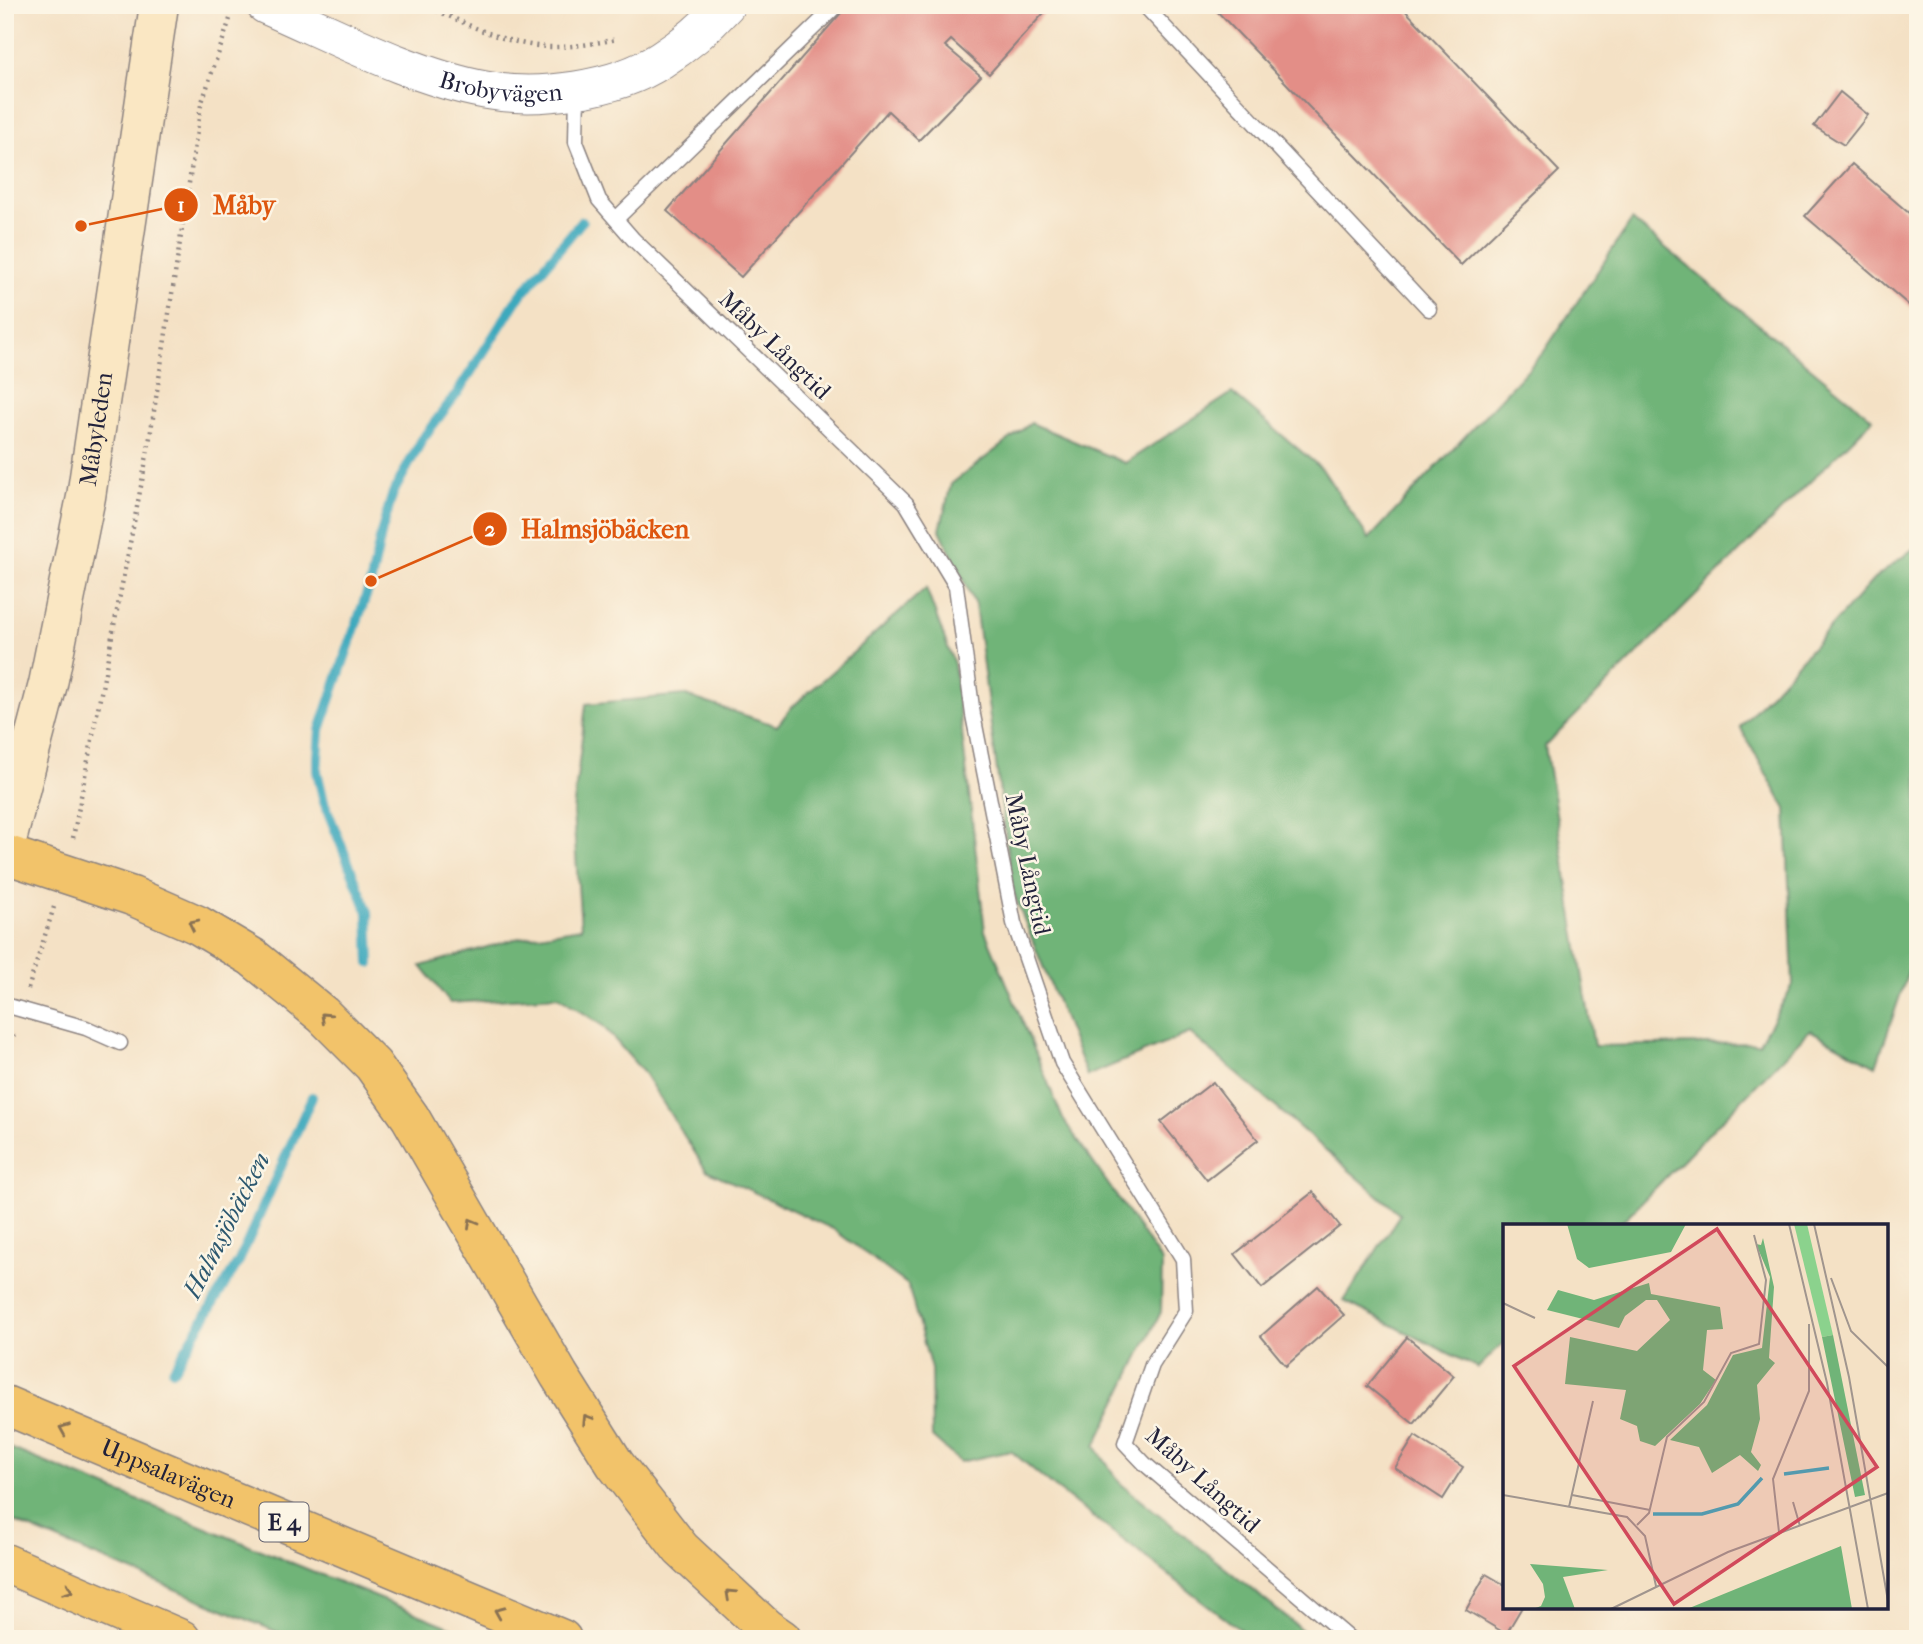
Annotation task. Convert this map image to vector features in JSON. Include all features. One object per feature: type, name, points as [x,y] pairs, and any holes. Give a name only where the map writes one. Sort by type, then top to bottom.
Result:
[{"type":"highway","points":[[5,854],[132,896],[198,925],[252,957],[323,1014],[373,1065],[410,1116],[559,1375],[615,1464],[681,1549],[766,1628],[782,1639]]},
{"type":"highway","name":"Uppsalavägen","points":[[5,1405],[562,1639]]},
{"type":"highway","points":[[5,1563],[181,1639]]},
{"type":"main road","name":"Måbyleden","points":[[5,848],[48,684],[86,497],[159,5]]},
{"type":"street","name":"Brobyvägen","points":[[265,5],[423,73],[485,90],[536,94],[578,90],[624,78],[659,62],[713,20],[726,5]]},
{"type":"lane","points":[[616,219],[837,5]]},
{"type":"lane","points":[[1144,5],[1429,309]]},
{"type":"lane","name":"Måby Långtid","points":[[578,90],[576,142],[599,200],[906,503],[956,586],[973,715],[1018,936],[1062,1063],[1183,1259],[1186,1311],[1152,1365],[1125,1443],[1145,1464],[1350,1639]]},
{"type":"lane","points":[[5,1005],[86,1028],[120,1043]]},
{"type":"path","points":[[5,1063],[65,873],[83,795],[148,450],[201,105],[234,5]]},
{"type":"path","points":[[424,5],[502,38],[550,47],[584,46],[620,38]]},
{"type":"green space","points":[[1632,220],[1873,419],[1545,746],[1594,1046],[1759,1043],[1793,985],[1786,809],[1740,727],[1874,579],[1918,545],[1918,943],[1876,1066],[1810,1030],[1620,1224],[1503,1224],[1503,1343],[1478,1368],[1344,1301],[1400,1214],[1190,1033],[1087,1076],[1013,892],[975,605],[940,530],[951,484],[1031,423],[1125,463],[1232,393],[1322,469],[1369,539],[1543,353]]},
{"type":"green space","points":[[926,588],[954,664],[985,931],[1063,1119],[1162,1262],[1161,1312],[1095,1446],[1120,1483],[1313,1639],[1252,1639],[1011,1451],[960,1462],[932,1437],[931,1369],[908,1285],[833,1229],[706,1170],[644,1073],[603,1026],[558,996],[450,1003],[421,966],[515,939],[581,928],[573,812],[586,704],[684,695],[777,726],[791,708]]},
{"type":"green space","points":[[5,1446],[479,1639],[294,1639],[5,1518]]},
{"type":"building","points":[[848,5],[1051,5],[989,74],[951,40],[945,46],[981,76],[919,140],[888,111],[741,277],[667,211]]},
{"type":"building","points":[[1211,5],[1400,5],[1559,171],[1461,265]]},
{"type":"building","points":[[1840,92],[1868,115],[1844,145],[1814,126]]},
{"type":"building","points":[[1852,164],[1918,221],[1918,313],[1805,216]]},
{"type":"building","points":[[1213,1082],[1258,1140],[1207,1180],[1161,1122]]},
{"type":"building","points":[[1313,1192],[1340,1226],[1262,1288],[1235,1254]]},
{"type":"building","points":[[1318,1286],[1344,1315],[1286,1366],[1261,1336]]},
{"type":"building","points":[[1407,1337],[1454,1376],[1414,1424],[1367,1386]]},
{"type":"building","points":[[1415,1436],[1463,1467],[1443,1499],[1395,1468]]},
{"type":"building","points":[[1486,1574],[1503,1584],[1503,1609],[1521,1609],[1506,1634],[1466,1610]]},
{"type":"waterway","name":"Halmsjöbäcken","points":[[370,963],[368,912],[324,802],[317,771],[320,730],[371,581],[393,493],[423,438],[458,392],[516,301],[582,221]]},
{"type":"waterway","name":"Halmsjöbäcken","points":[[173,1370],[239,1261],[312,1097]]},
{"type":"place","name":"Måby","points":[[81,226]]},
{"type":"place","name":"Halmsjöbäcken","points":[[371,581]]}]
